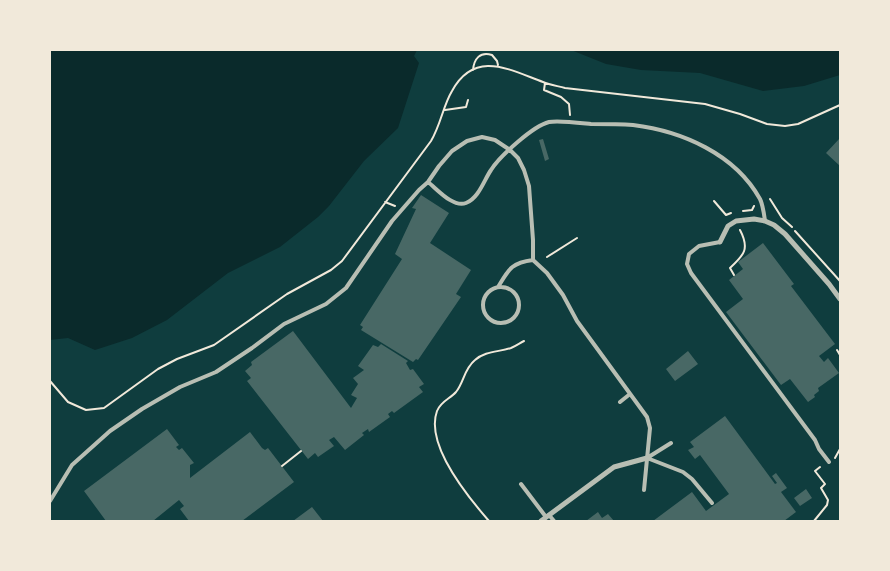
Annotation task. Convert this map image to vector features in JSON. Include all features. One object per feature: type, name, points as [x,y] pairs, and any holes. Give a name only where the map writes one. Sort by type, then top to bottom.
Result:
[{"type":"street","points":[[720,242],[728,226],[732,223],[754,219],[774,225],[785,234],[840,299]]},
{"type":"street","points":[[541,521],[614,467],[647,458]]},
{"type":"lane","points":[[428,182],[457,203],[466,203],[475,197],[492,168],[510,150],[530,132],[550,122],[633,125],[665,132],[714,152],[729,162],[760,198],[765,221]]},
{"type":"lane","points":[[50,501],[72,465],[110,431],[180,387],[216,372],[284,324],[326,304],[346,288],[392,221],[428,182],[452,151],[467,141],[482,137],[495,140],[518,158],[529,186],[533,260],[547,273],[563,295],[577,321],[647,417],[650,428],[644,490]]},
{"type":"lane","points":[[720,242],[699,246],[688,254],[687,264],[691,273],[815,440],[829,462]]},
{"type":"lane","points":[[498,286],[509,288],[513,291],[519,306],[516,316],[502,324],[496,323],[487,317],[482,307],[484,296],[498,286],[510,267],[522,261],[533,260]]},
{"type":"lane","points":[[620,402],[630,394]]},
{"type":"lane","points":[[647,458],[672,443]]},
{"type":"lane","points":[[647,458],[683,472],[692,479],[712,503]]},
{"type":"lane","points":[[521,484],[554,521]]},
{"type":"path","points":[[473,70],[473,63],[482,55],[492,55],[498,65]]},
{"type":"path","points":[[50,380],[68,402],[86,410],[104,408],[158,369],[177,359],[214,346],[288,294],[331,270],[342,261],[431,141],[439,128],[451,92],[456,84],[473,70],[498,65],[544,83],[565,88],[705,104],[767,124],[785,126],[798,124],[840,105]]},
{"type":"path","points":[[544,83],[544,90],[562,97],[569,104],[571,123]]},
{"type":"path","points":[[445,110],[466,107],[468,100]]},
{"type":"path","points":[[770,199],[782,218],[840,281]]},
{"type":"path","points":[[714,201],[726,214],[734,212]]},
{"type":"path","points":[[741,211],[752,210],[754,204]]},
{"type":"path","points":[[734,275],[730,268],[741,258],[746,248],[745,240],[740,230]]},
{"type":"path","points":[[548,257],[577,238]]},
{"type":"path","points":[[489,521],[462,485],[440,450],[435,430],[437,411],[444,401],[455,394],[467,368],[475,360],[489,352],[510,348],[524,341]]},
{"type":"path","points":[[837,350],[840,355]]},
{"type":"path","points":[[834,459],[840,449]]},
{"type":"path","points":[[282,466],[301,451]]},
{"type":"path","points":[[814,521],[827,506],[828,500],[821,488],[825,484],[815,471],[820,467]]},
{"type":"water","points":[[50,50],[417,50],[414,56],[419,63],[398,128],[364,161],[329,206],[318,217],[280,247],[228,273],[167,320],[132,338],[95,350],[68,338],[50,340]]},
{"type":"water","points":[[571,50],[840,50],[840,75],[804,86],[763,91],[700,73],[641,70],[606,64]]},
{"type":"building","points":[[840,138],[840,166],[826,153]]},
{"type":"building","points":[[543,139],[549,159],[545,161],[539,140]]},
{"type":"building","points":[[421,195],[449,213],[430,243],[471,270],[456,294],[461,297],[418,360],[416,359],[413,362],[361,330],[363,327],[360,325],[402,259],[395,254],[416,209],[412,208]]},
{"type":"building","points":[[763,243],[794,284],[791,286],[835,344],[819,356],[824,362],[828,358],[839,373],[818,388],[819,391],[814,395],[815,397],[808,402],[790,379],[781,385],[726,312],[743,299],[729,280],[743,269],[738,262]]},
{"type":"building","points":[[293,331],[351,408],[357,398],[351,395],[358,384],[353,378],[364,370],[358,366],[373,345],[378,347],[381,344],[408,361],[406,363],[410,370],[413,369],[424,384],[419,387],[423,392],[394,413],[392,411],[388,414],[390,417],[369,432],[368,429],[362,433],[364,435],[345,450],[334,437],[329,440],[334,446],[318,457],[315,453],[308,459],[247,381],[251,378],[245,371],[252,365],[251,362]]},
{"type":"building","points":[[688,351],[698,364],[675,381],[666,369]]},
{"type":"building","points":[[725,416],[775,484],[777,483],[772,476],[776,473],[787,488],[781,492],[796,512],[784,521],[653,521],[692,492],[706,511],[729,494],[700,455],[695,459],[688,450],[694,447],[690,442]]},
{"type":"building","points":[[167,429],[179,445],[176,447],[179,450],[182,448],[194,463],[190,465],[190,478],[250,432],[262,448],[265,450],[268,448],[294,482],[242,521],[189,521],[180,509],[184,506],[179,500],[153,521],[106,521],[84,491]]},
{"type":"building","points":[[806,489],[812,498],[800,506],[794,498]]},
{"type":"building","points":[[312,507],[323,521],[293,521]]},
{"type":"building","points":[[598,512],[602,518],[608,514],[614,521],[586,521]]}]
